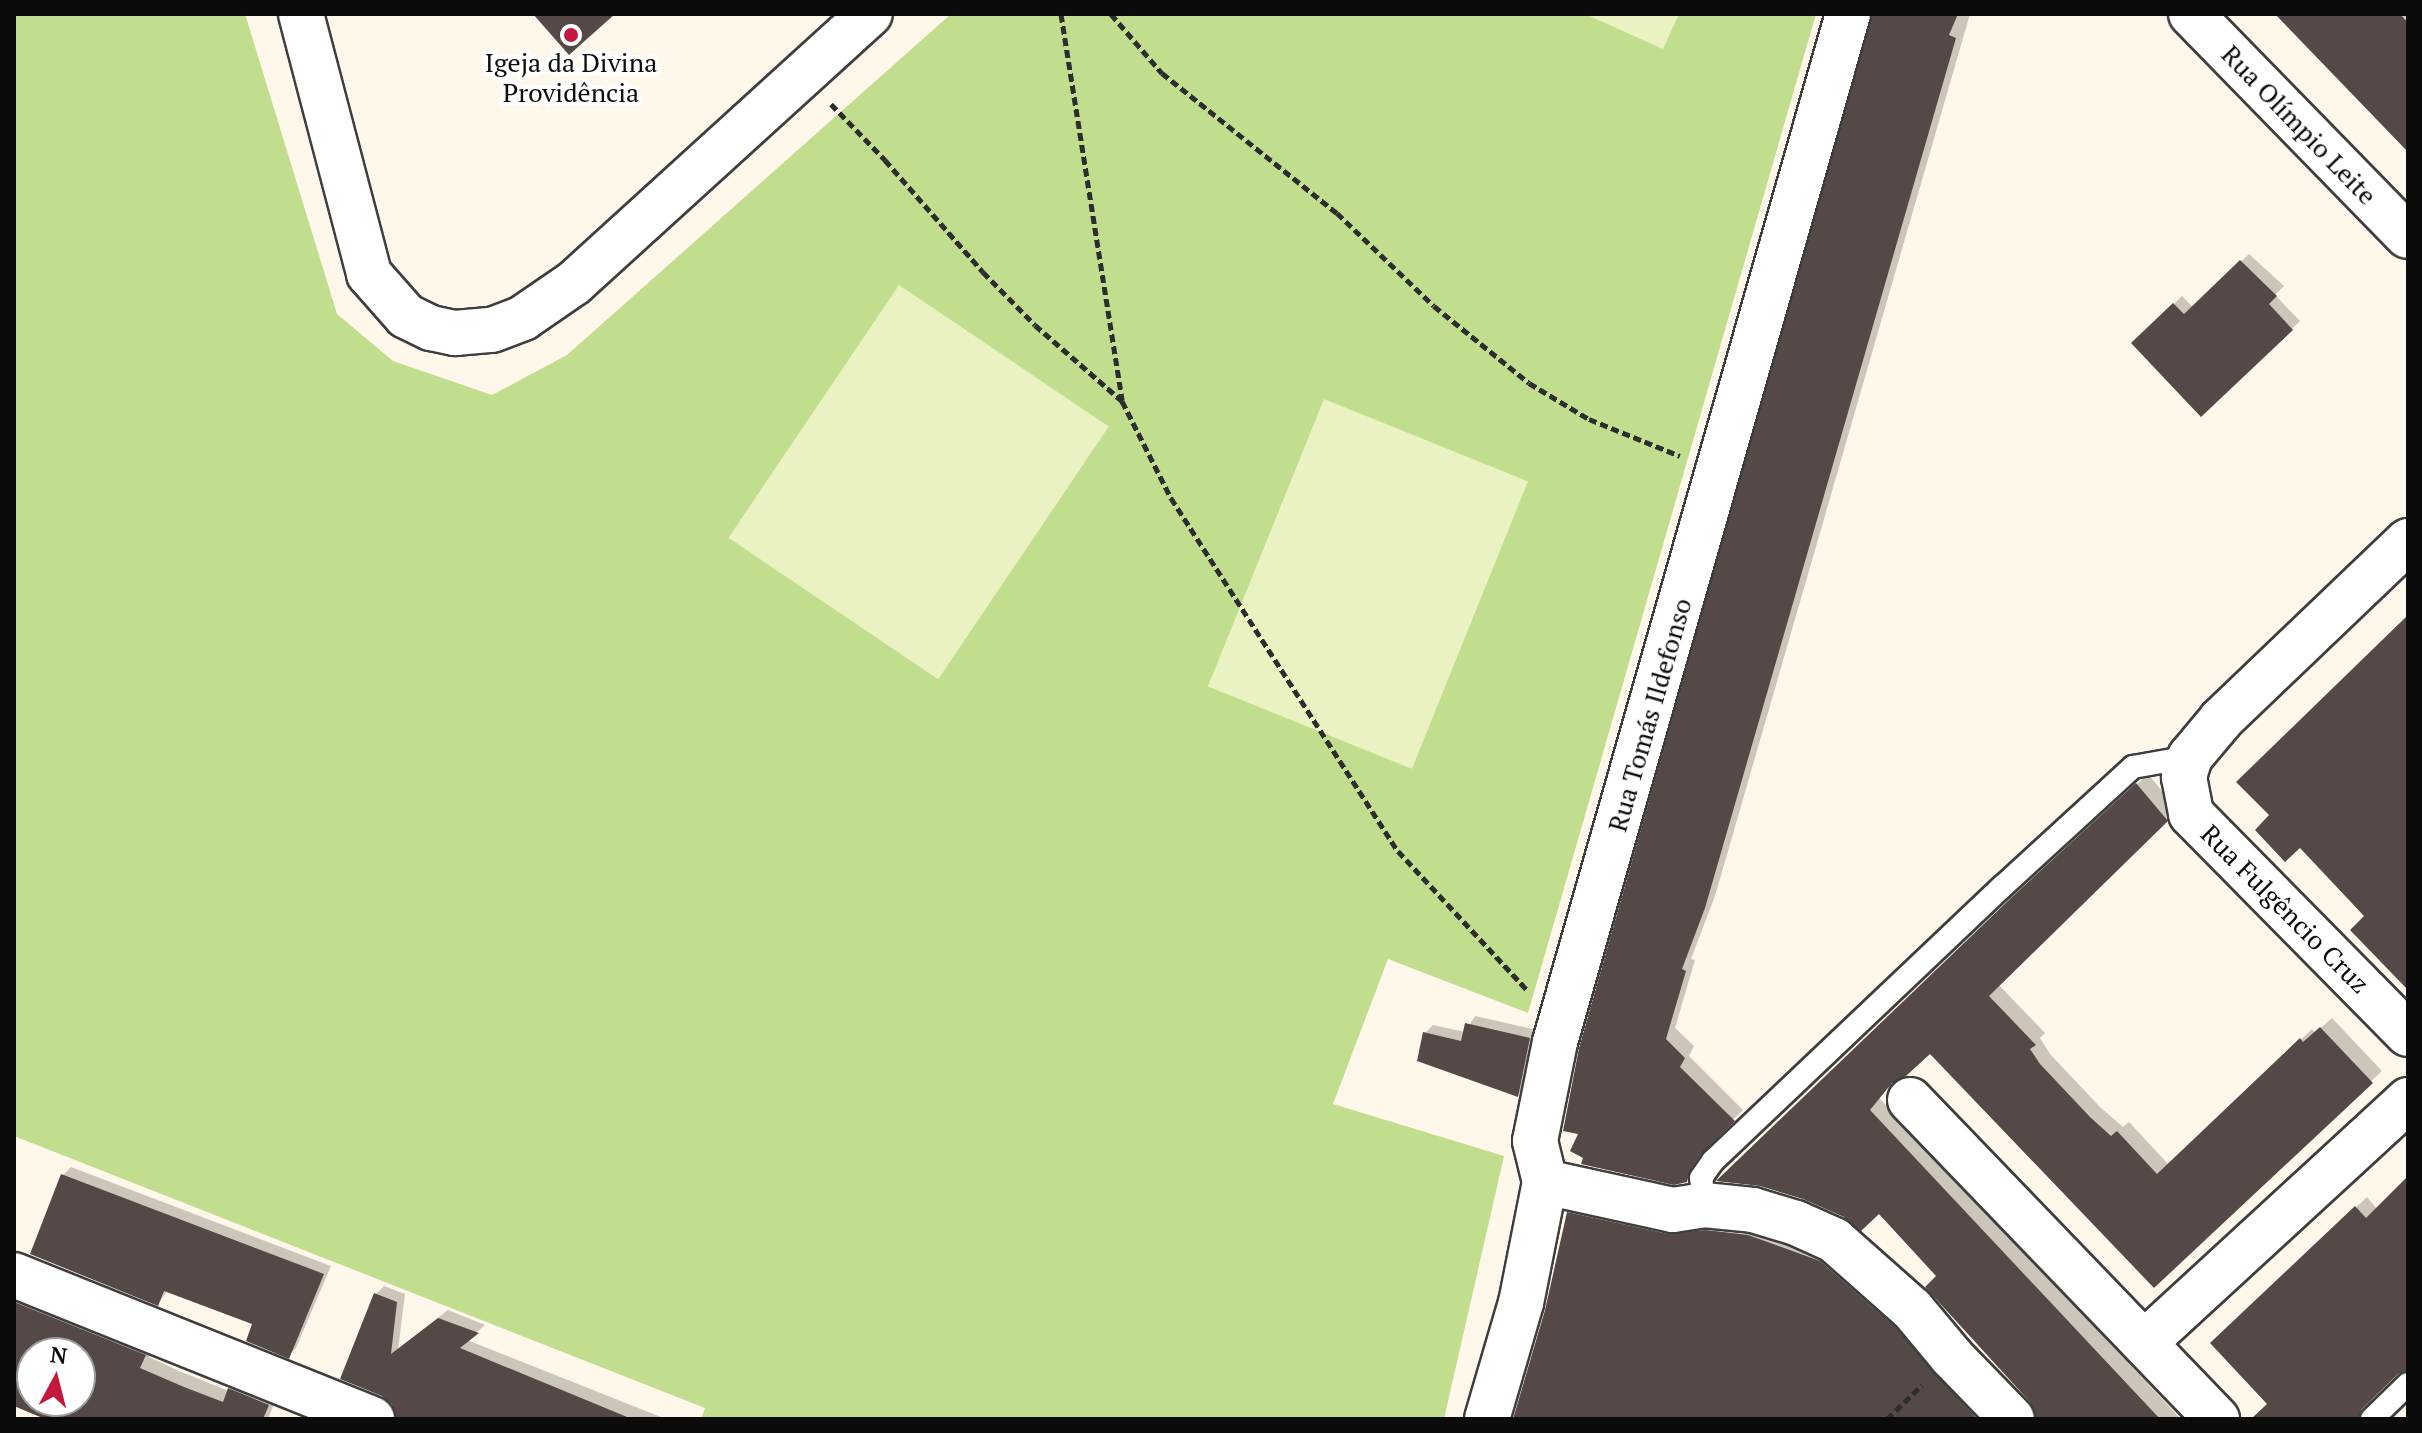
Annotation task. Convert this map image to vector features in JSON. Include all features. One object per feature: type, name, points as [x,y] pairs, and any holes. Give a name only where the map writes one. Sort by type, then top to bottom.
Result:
[{"type":"street","points":[[301,14],[369,274],[406,316],[431,328],[455,333],[492,330],[523,318],[574,283],[870,14]]},
{"type":"street","name":"Rua Tomás Ildefonso","points":[[1487,1419],[1521,1303],[1545,1182],[1535,1141],[1561,1025],[1848,14]]},
{"type":"street","name":"Rua Olímpio Leite","points":[[2191,14],[2408,236]]},
{"type":"street","points":[[2190,757],[2244,698],[2408,541]]},
{"type":"street","name":"Rua Fulgêncio Cruz","points":[[2190,757],[2184,777],[2191,814],[2408,1034]]},
{"type":"street","points":[[1910,1100],[2217,1419]]},
{"type":"street","points":[[2144,1343],[2408,1100]]},
{"type":"street","points":[[1545,1182],[1673,1210],[1704,1205],[1753,1210],[1796,1223],[1834,1240],[1912,1309],[1952,1357],[2012,1419]]},
{"type":"street","points":[[14,1275],[310,1408],[372,1419]]},
{"type":"lane","points":[[1704,1205],[1701,1178],[1713,1161],[2002,887],[2133,767],[2190,757]]},
{"type":"lane","points":[[2372,1419],[2408,1384]]},
{"type":"path","points":[[1061,14],[1122,401],[1171,498],[1398,851],[1561,1025]]},
{"type":"path","points":[[1111,14],[1162,73],[1337,213],[1434,306],[1529,383],[1589,419],[1719,473]]},
{"type":"path","points":[[802,75],[885,160],[1025,315],[1122,401]]},
{"type":"path","points":[[1887,1419],[1952,1357]]},
{"type":"green space","points":[[14,14],[245,14],[337,314],[393,361],[492,395],[567,355],[951,14],[1816,14],[1528,1013],[1388,959],[1333,1104],[1504,1156],[1444,1419],[701,1419],[705,1408],[14,1136]]},
{"type":"green space","points":[[1585,14],[1679,14],[1663,49]]},
{"type":"green space","points":[[899,285],[1109,426],[938,679],[728,538]]},
{"type":"green space","points":[[1324,399],[1528,481],[1412,769],[1208,686]]},
{"type":"building","name":"Igeja da Divina Providência","points":[[533,14],[615,14],[569,55]]},
{"type":"building","points":[[1872,14],[1958,14],[1949,35],[1956,38],[1705,908],[1682,969],[1686,971],[1666,1039],[1685,1058],[1680,1067],[1735,1121],[1702,1153],[1690,1170],[1687,1182],[1674,1185],[1581,1164],[1583,1158],[1570,1151],[1578,1134],[1563,1131],[1579,1048]]},
{"type":"building","points":[[2275,14],[2400,14],[2408,23],[2408,152]]},
{"type":"building","points":[[2240,260],[2277,296],[2269,304],[2293,330],[2201,417],[2131,343],[2173,303],[2184,314]]},
{"type":"building","points":[[2408,615],[2408,990],[2350,930],[2364,916],[2300,848],[2285,862],[2255,830],[2269,815],[2236,782]]},
{"type":"building","points":[[2136,783],[2168,821],[1989,996],[2036,1045],[2030,1049],[2040,1064],[2090,1117],[2111,1136],[2117,1131],[2157,1174],[2300,1038],[2303,1042],[2320,1027],[2373,1083],[2154,1288],[1930,1054],[1906,1076],[1892,1083],[1870,1110],[2160,1419],[2036,1419],[2030,1402],[1925,1287],[1936,1276],[1879,1214],[1861,1231],[1844,1217],[1803,1199],[1760,1186],[1716,1181],[2012,897]]},
{"type":"building","points":[[1465,1023],[1530,1038],[1518,1097],[1417,1061],[1423,1032],[1461,1041]]},
{"type":"building","points":[[61,1174],[324,1274],[289,1359],[246,1341],[252,1324],[164,1291],[158,1306],[30,1254]]},
{"type":"building","points":[[2408,1176],[2408,1370],[2398,1374],[2362,1409],[2358,1419],[2251,1419],[2267,1404],[2210,1343],[2355,1206],[2366,1218]]},
{"type":"building","points":[[1567,1212],[1668,1234],[1705,1230],[1748,1235],[1820,1261],[1894,1326],[1977,1419],[1513,1419],[1545,1310]]},
{"type":"building","points":[[374,1293],[397,1302],[391,1354],[438,1318],[479,1333],[460,1348],[632,1419],[396,1419],[392,1404],[382,1396],[340,1379]]},
{"type":"building","points":[[14,1302],[146,1355],[140,1368],[184,1387],[223,1402],[228,1388],[269,1405],[263,1419],[45,1419],[40,1417],[96,1417],[96,1337],[16,1337],[16,1407]]},
{"type":"place","name":"Igeja da Divina Providência","points":[[571,35]]}]
